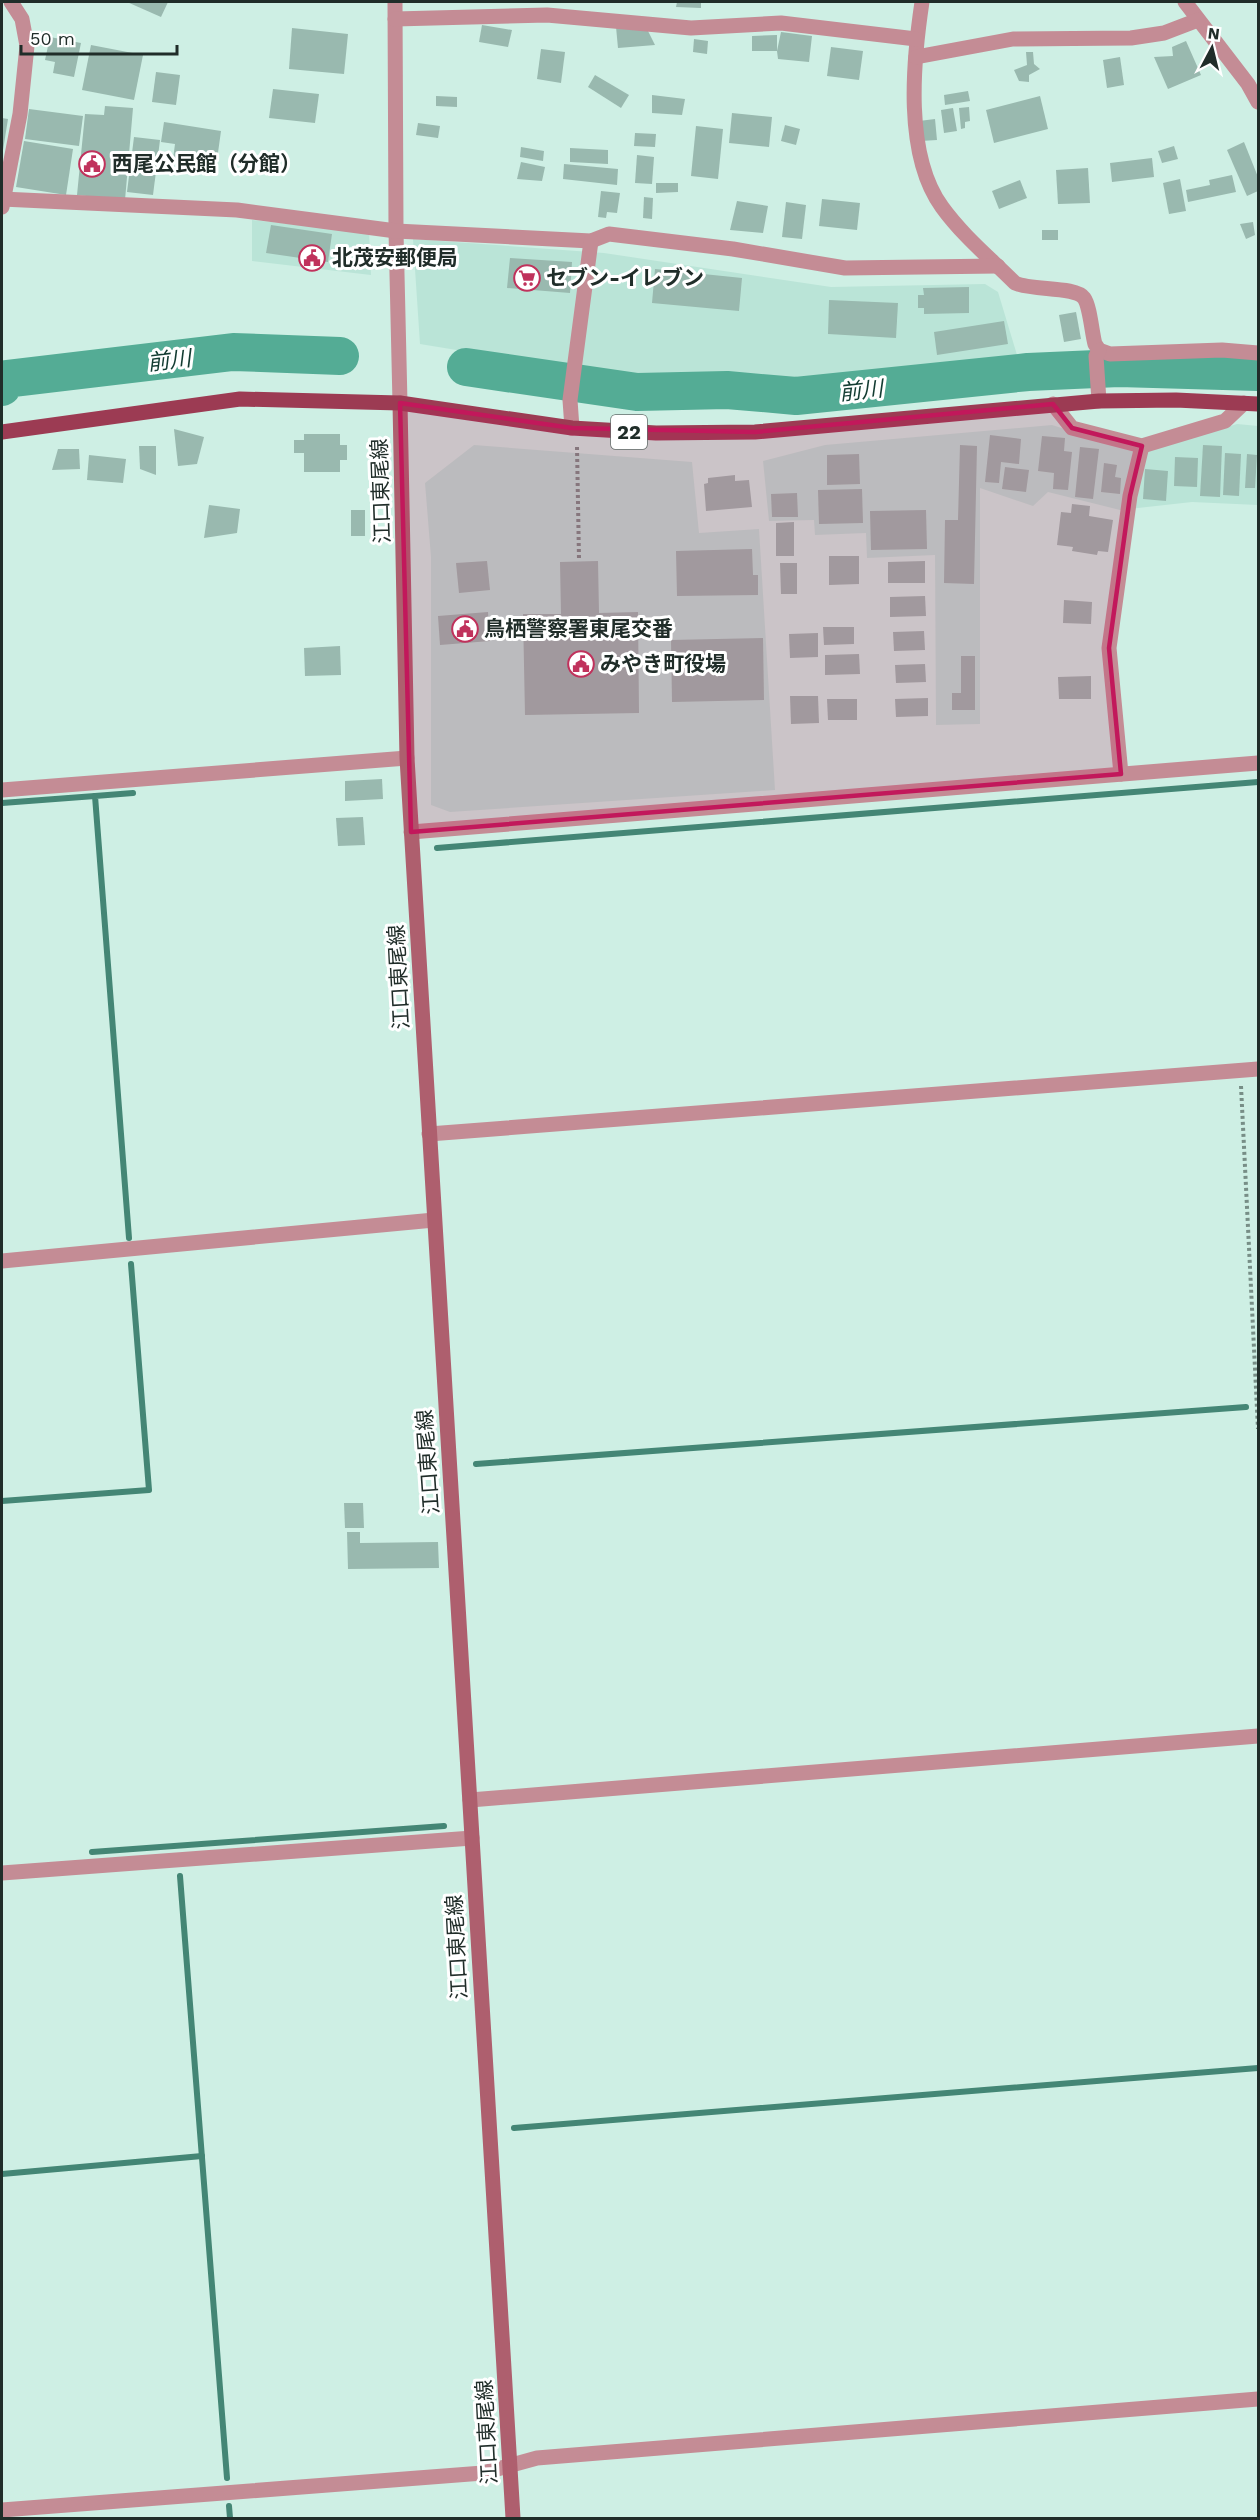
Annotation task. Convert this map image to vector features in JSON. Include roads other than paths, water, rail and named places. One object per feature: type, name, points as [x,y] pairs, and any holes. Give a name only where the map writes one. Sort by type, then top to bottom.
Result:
[{"type":"main road","name":"22","points":[[2,432],[240,399],[400,403],[572,428],[656,433],[755,432],[1099,400],[1251,404]]},
{"type":"main road","name":"江口東尾線","points":[[400,403],[407,758],[513,2518]]},
{"type":"street","points":[[11,2],[22,19],[27,46],[20,114],[2,202],[237,210],[396,231],[591,241],[609,234],[733,249],[845,268],[998,266]]},
{"type":"street","points":[[395,2],[396,231],[400,403]]},
{"type":"street","points":[[922,2],[916,39],[914,125],[925,169],[940,205],[966,238],[1016,283],[1025,288],[1077,292],[1085,299],[1097,353],[1099,400]]},
{"type":"street","points":[[1185,2],[1248,84],[1258,102]]},
{"type":"street","points":[[395,19],[547,15],[691,28],[780,23],[916,39]]},
{"type":"street","points":[[916,57],[1013,39],[1131,38],[1164,33],[1198,20]]},
{"type":"street","points":[[572,428],[570,400],[591,241]]},
{"type":"street","points":[[1097,353],[1222,350],[1258,353]]},
{"type":"street","points":[[1053,404],[1072,428],[1142,446],[1225,421],[1251,404]]},
{"type":"street","points":[[1121,774],[1109,648],[1130,496],[1142,446]]},
{"type":"street","points":[[2,790],[407,758]]},
{"type":"street","points":[[411,832],[1258,763]]},
{"type":"street","points":[[429,1134],[1258,1069]]},
{"type":"street","points":[[2,1261],[434,1220]]},
{"type":"street","points":[[470,1800],[1258,1736]]},
{"type":"street","points":[[2,1873],[472,1838]]},
{"type":"street","points":[[2,2510],[483,2473],[510,2467],[537,2457],[1258,2399]]},
{"type":"waterway","name":"前川","points":[[2,387],[6,379],[233,352],[340,356]]},
{"type":"waterway","name":"前川","points":[[466,367],[637,392],[727,390],[796,396],[1028,372],[1119,368],[1258,372]]},
{"type":"waterway","points":[[437,848],[1258,782]]},
{"type":"waterway","points":[[129,1238],[95,796],[133,793]]},
{"type":"waterway","points":[[2,803],[95,796]]},
{"type":"waterway","points":[[2,1501],[149,1490],[131,1264]]},
{"type":"waterway","points":[[476,1464],[1246,1407]]},
{"type":"waterway","points":[[92,1852],[444,1826]]},
{"type":"waterway","points":[[180,1876],[227,2478]]},
{"type":"waterway","points":[[514,2128],[1258,2068]]},
{"type":"waterway","points":[[2,2174],[202,2156]]},
{"type":"waterway","points":[[229,2506],[230,2518]]},
{"type":"place","name":"西尾公民館（分館）","points":[[92,164]]},
{"type":"place","name":"北茂安郵便局","points":[[312,258]]},
{"type":"place","name":"セブン-イレブン","points":[[527,278]]},
{"type":"place","name":"鳥栖警察署東尾交番","points":[[465,629]]},
{"type":"place","name":"みやき町役場","points":[[581,664]]}]
